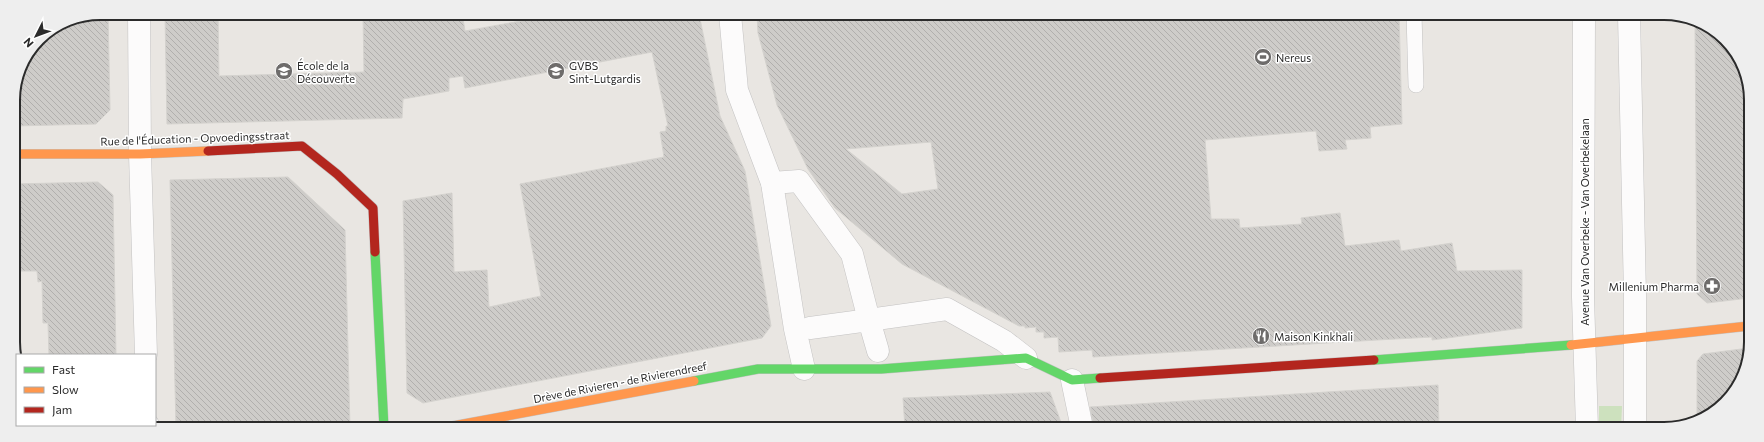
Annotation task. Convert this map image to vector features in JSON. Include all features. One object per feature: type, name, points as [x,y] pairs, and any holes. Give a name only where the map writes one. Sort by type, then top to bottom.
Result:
[{"type":"street","points":[[139,20],[140,154],[146,354]]},
{"type":"street","points":[[730,20],[736,90],[772,183],[795,329],[804,369]]},
{"type":"street","name":"Avenue Van Overbeke - Van Overbekelaan","points":[[1584,20],[1583,297],[1588,422]]},
{"type":"street","points":[[1629,20],[1635,339],[1635,422]]},
{"type":"street","name":"Rue de l'Éducation - Opvoedingsstraat","points":[[20,154],[140,154],[302,146],[337,174],[373,208],[384,422]]},
{"type":"street","points":[[772,183],[798,181],[852,254],[878,351]]},
{"type":"street","points":[[810,328],[947,309],[1004,341],[1026,358],[1072,380],[1539,349],[1744,327]]},
{"type":"street","name":"Drève de Rivieren - de Rivierendreef","points":[[474,422],[758,369],[881,369],[1026,358]]},
{"type":"street","points":[[1072,380],[1081,422]]},
{"type":"lane","points":[[1414,20],[1416,85]]},
{"type":"green space","points":[[1599,406],[1622,406],[1621,422],[1599,422]]},
{"type":"building","points":[[108,20],[110,110],[96,124],[20,126],[20,95],[24,75],[28,65],[34,56],[56,56],[56,34],[65,28],[90,21]]},
{"type":"building","points":[[165,20],[218,20],[219,76],[364,72],[363,20],[463,20],[465,31],[526,20],[700,20],[720,116],[745,171],[771,326],[762,338],[423,403],[407,393],[403,201],[452,193],[454,272],[487,270],[489,307],[541,296],[520,184],[664,157],[660,132],[666,131],[666,126],[668,126],[652,52],[465,88],[463,76],[449,78],[449,91],[403,99],[402,118],[167,124]]},
{"type":"building","points":[[757,20],[1399,20],[1402,124],[1370,127],[1371,138],[1345,140],[1347,149],[1319,151],[1316,131],[1205,140],[1211,219],[1239,219],[1240,228],[1302,224],[1301,218],[1340,213],[1345,246],[1399,240],[1401,251],[1452,243],[1457,271],[1522,270],[1522,328],[1432,340],[1432,337],[1093,357],[1092,350],[1059,352],[1058,337],[1044,338],[1044,332],[1036,332],[1036,327],[1025,328],[1025,326],[1019,326],[902,264],[835,208],[808,169],[777,105],[758,33]],"holes":[[[931,142],[938,189],[902,194],[846,149]]]},
{"type":"building","points":[[1695,27],[1713,37],[1727,51],[1733,60],[1740,75],[1744,100],[1744,299],[1707,303],[1697,294]]},
{"type":"building","points":[[288,177],[345,230],[350,422],[176,422],[170,180]]},
{"type":"building","points":[[98,182],[113,195],[116,354],[49,354],[48,323],[43,323],[42,281],[38,282],[37,271],[20,271],[20,184]]},
{"type":"building","points":[[1743,349],[1740,367],[1736,377],[1727,391],[1717,402],[1697,414],[1697,361],[1703,354]]},
{"type":"building","points":[[1438,385],[1439,422],[1093,422],[1090,407]]},
{"type":"building","points":[[1050,392],[1061,422],[905,422],[903,398]]},
{"type":"traffic: fast","points":[[375,252],[384,422]]},
{"type":"traffic: fast","points":[[1374,360],[1571,345]]},
{"type":"traffic: fast","points":[[694,381],[758,369],[881,369],[1026,358],[1072,380],[1100,378]]},
{"type":"traffic: slow","points":[[20,154],[140,154],[208,151]]},
{"type":"traffic: slow","points":[[1571,345],[1744,327]]},
{"type":"traffic: slow","points":[[474,422],[694,381]]},
{"type":"traffic: jam","points":[[208,151],[302,146],[337,174],[373,208],[375,252]]},
{"type":"traffic: jam","points":[[1100,378],[1374,360]]},
{"type":"place","name":"Nereus","points":[[1263,57]]},
{"type":"place","name":"École de la Découverte","points":[[284,71]]},
{"type":"place","name":"GVBS Sint-Lutgardis","points":[[556,71]]},
{"type":"place","name":"Millenium Pharma","points":[[1712,286]]},
{"type":"place","name":"Maison Kinkhali","points":[[1261,336]]}]
